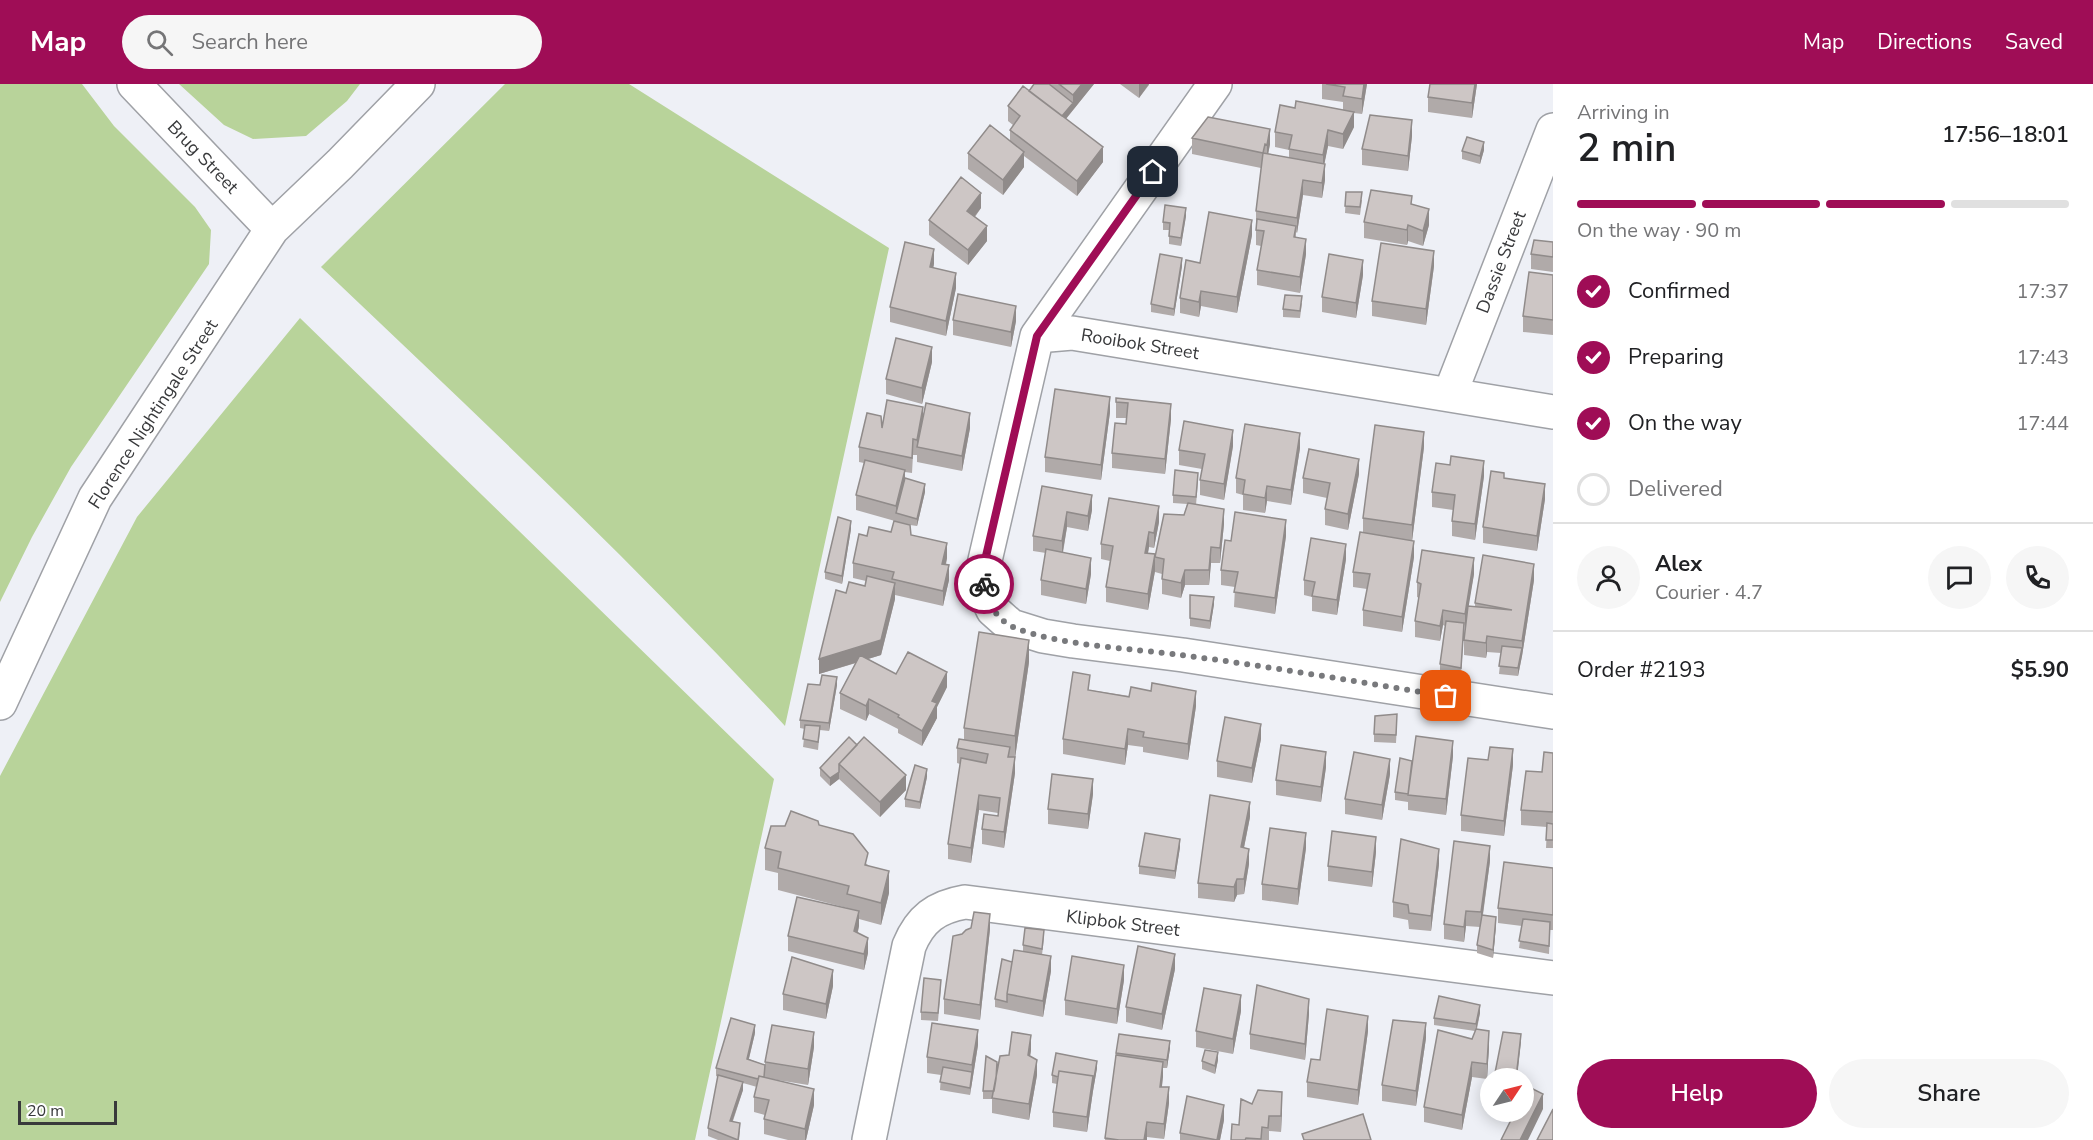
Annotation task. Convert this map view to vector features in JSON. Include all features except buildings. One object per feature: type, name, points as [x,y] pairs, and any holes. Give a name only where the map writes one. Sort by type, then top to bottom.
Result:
[{"type":"street","name":"Brug Street","points":[[134,84],[272,229]]},
{"type":"street","name":"Florence Nightingale Street","points":[[0,703],[95,498],[272,229],[418,84]]},
{"type":"street","points":[[1215,84],[1037,336],[983,569],[985,593],[993,610],[1011,626],[1043,636],[1183,655],[1553,712]]},
{"type":"street","name":"Dassie Street","points":[[1450,394],[1553,130]]},
{"type":"street","name":"Rooibok Street","points":[[1037,336],[1072,333],[1553,412]]},
{"type":"street","name":"Klipbok Street","points":[[869,1140],[909,946],[915,931],[933,913],[948,905],[965,902],[1553,978]]},
{"type":"green space","points":[[0,84],[82,84],[114,126],[195,207],[211,230],[209,264],[71,467],[32,537],[0,602]]},
{"type":"green space","points":[[179,84],[360,84],[347,101],[306,136],[253,139],[224,125]]},
{"type":"green space","points":[[505,84],[629,84],[889,248],[785,726],[615,550],[321,267]]},
{"type":"green space","points":[[300,318],[774,779],[695,1140],[0,1140],[0,776],[137,517]]},
{"type":"way so far","points":[[984,584],[985,593],[993,610],[1011,626],[1043,636],[1183,655],[1446,696]]},
{"type":"route","points":[[984,584],[983,569],[1037,336],[1153,172]]}]
